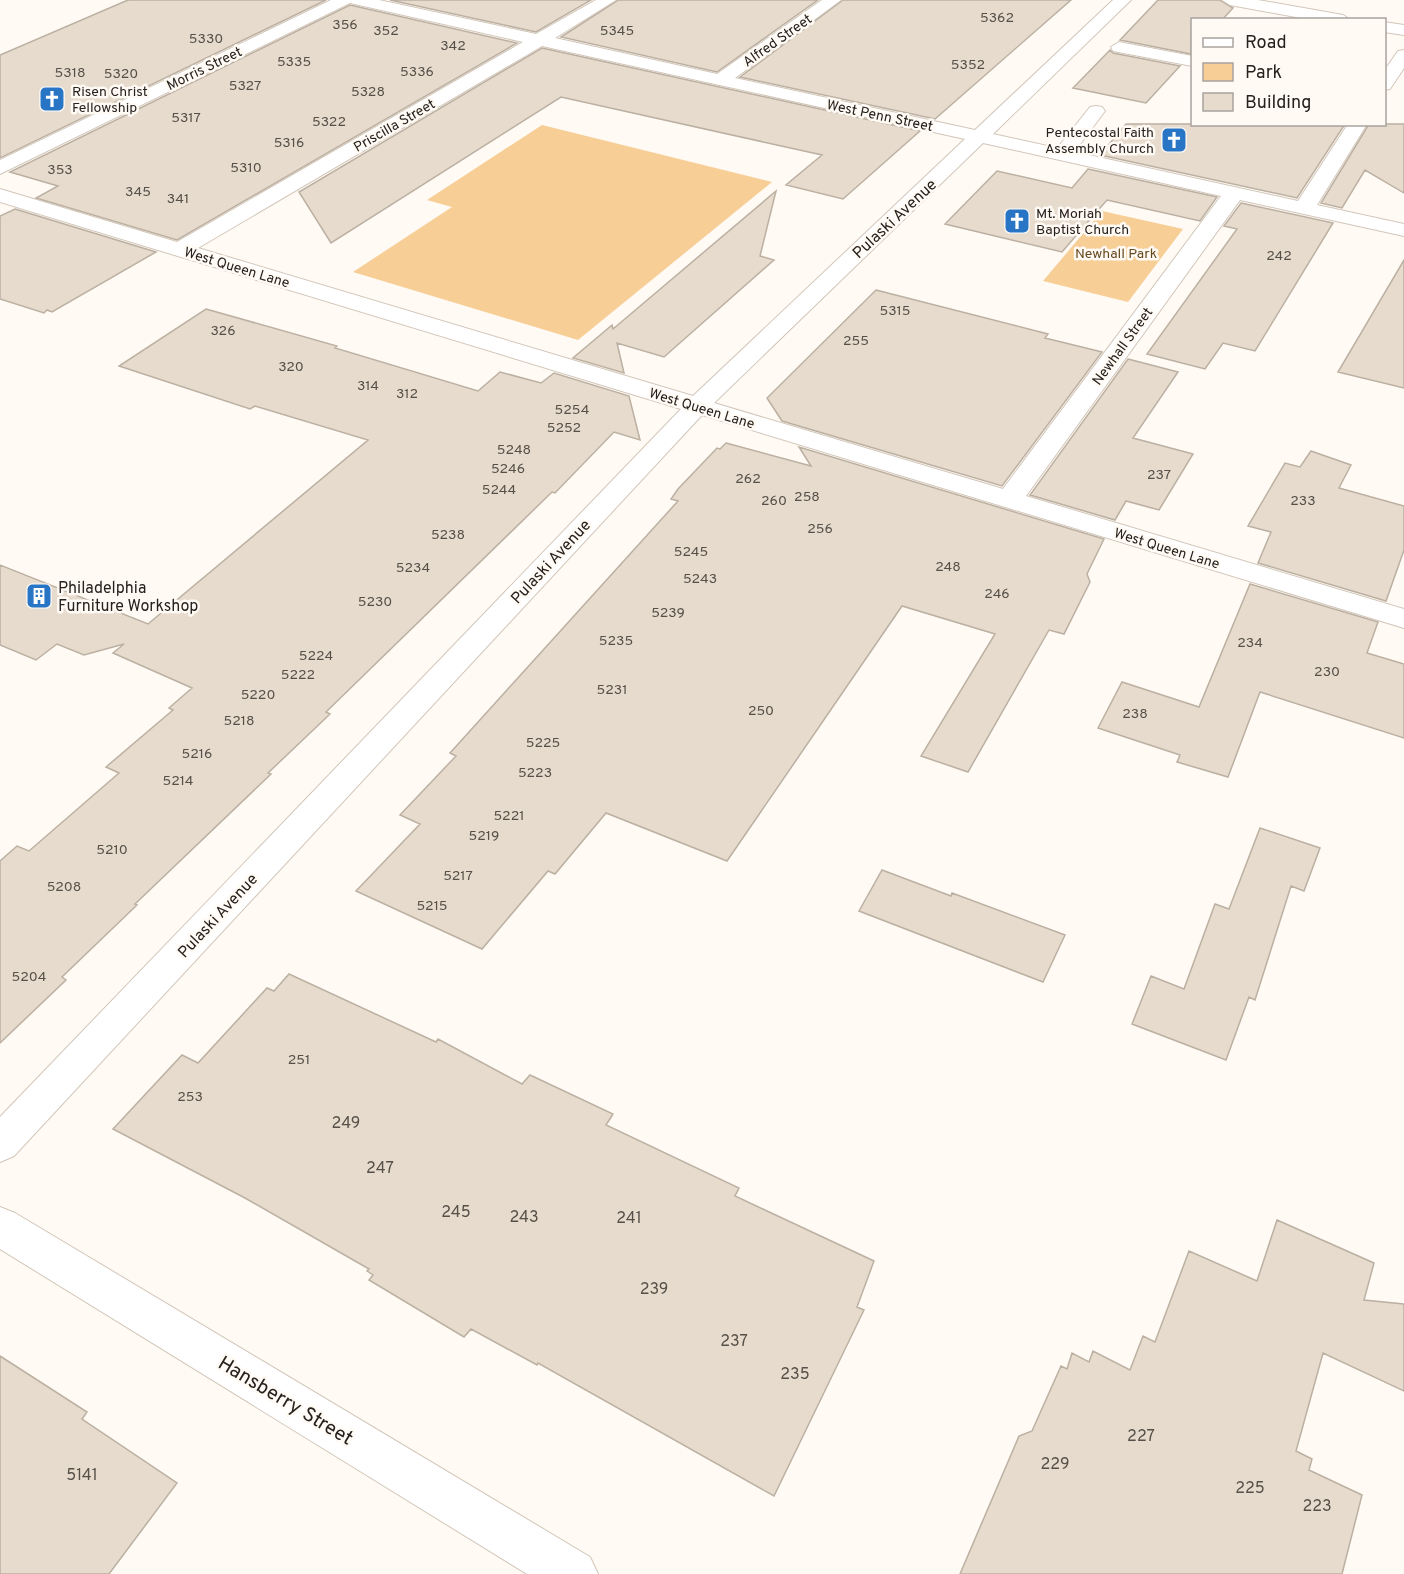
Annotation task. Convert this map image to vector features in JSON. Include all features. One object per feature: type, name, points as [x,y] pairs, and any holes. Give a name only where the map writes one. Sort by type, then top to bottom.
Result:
[{"type":"street","name":"Morris Street","points":[[0,168],[344,0]]},
{"type":"street","name":"West Penn Street","points":[[356,0],[1404,230]]},
{"type":"street","name":"Priscilla Street","points":[[180,249],[608,0]]},
{"type":"street","name":"Alfred Street","points":[[721,80],[833,0]]},
{"type":"street","name":"Pulaski Avenue","points":[[0,1144],[696,406],[1123,0]]},
{"type":"street","points":[[1230,0],[1332,18]]},
{"type":"street","points":[[1386,27],[1404,30]]},
{"type":"street","points":[[1386,82],[1404,55]]},
{"type":"street","points":[[1304,208],[1357,126]]},
{"type":"street","name":"Newhall Street","points":[[1009,500],[1234,192]]},
{"type":"street","name":"West Queen Lane","points":[[0,195],[1404,619]]},
{"type":"street","name":"Hansberry Street","points":[[0,1226],[573,1574]]},
{"type":"lane","points":[[1119,47],[1191,61]]},
{"type":"lane","points":[[1062,155],[1096,111]]},
{"type":"green space","points":[[542,125],[772,182],[578,340],[353,272],[452,207],[427,200]]},
{"type":"green space","name":"Newhall Park","points":[[1102,211],[1183,229],[1128,302],[1043,281]]},
{"type":"building","points":[[128,0],[326,0],[0,158],[0,55]]},
{"type":"building","points":[[390,0],[591,0],[536,32]]},
{"type":"building","points":[[618,0],[818,0],[717,72],[561,37]]},
{"type":"building","points":[[843,0],[1071,0],[935,119],[740,77]]},
{"type":"building","points":[[1158,0],[1220,0],[1233,8],[1224,18],[1191,18],[1191,54],[1120,40]]},
{"type":"building","points":[[350,5],[517,43],[177,240],[36,198],[58,186],[10,172]]},
{"type":"building","points":[[542,48],[920,131],[843,199],[786,185],[822,155],[561,97],[331,243],[299,192]]},
{"type":"building","points":[[1110,50],[1113,53],[1180,66],[1146,103],[1073,88]]},
{"type":"building","points":[[1126,124],[1344,126],[1297,198],[1100,155]]},
{"type":"building","points":[[1404,124],[1404,193],[1365,170],[1342,208],[1321,203],[1368,126]]},
{"type":"building","points":[[1088,169],[1217,197],[1200,221],[1107,200],[1062,252],[945,224],[997,171],[1072,188]]},
{"type":"building","points":[[776,191],[760,256],[774,260],[664,357],[617,343],[624,373],[573,358],[612,325],[613,329]]},
{"type":"building","points":[[1241,203],[1333,223],[1255,351],[1223,343],[1205,369],[1147,354],[1237,229],[1224,226]]},
{"type":"building","points":[[15,209],[156,252],[52,312],[47,310],[44,313],[0,299],[0,216]]},
{"type":"building","points":[[1404,260],[1404,388],[1338,372]]},
{"type":"building","points":[[876,290],[1048,334],[1045,338],[1102,352],[1002,486],[782,421],[767,398]]},
{"type":"building","points":[[206,309],[337,346],[335,348],[478,391],[500,372],[541,383],[554,373],[629,396],[640,440],[614,432],[555,493],[552,492],[326,712],[330,714],[135,904],[137,905],[62,977],[66,980],[0,1043],[0,861],[17,846],[29,851],[119,773],[106,767],[173,710],[169,708],[192,688],[113,653],[124,644],[84,655],[57,644],[36,660],[0,645],[0,565],[148,624],[368,440],[255,406],[250,409],[119,366]]},
{"type":"building","points":[[1128,359],[1178,372],[1133,438],[1193,454],[1159,510],[1126,501],[1115,520],[1030,495]]},
{"type":"building","points":[[726,443],[811,466],[799,447],[1104,539],[1087,574],[1090,582],[1064,634],[1049,630],[968,772],[921,756],[995,634],[902,606],[727,861],[606,813],[555,874],[548,871],[482,949],[356,891],[420,824],[400,815],[456,756],[450,753],[678,501],[671,499],[678,489],[717,448],[720,449]]},
{"type":"building","points":[[1311,451],[1351,465],[1339,488],[1404,506],[1404,550],[1386,601],[1258,563],[1271,532],[1248,526],[1285,463],[1300,467]]},
{"type":"building","points":[[1250,584],[1378,622],[1367,653],[1404,664],[1404,738],[1260,692],[1228,777],[1177,762],[1180,755],[1098,728],[1122,682],[1199,707]]},
{"type":"building","points":[[1260,828],[1320,848],[1304,891],[1291,886],[1255,1000],[1249,997],[1226,1060],[1132,1024],[1151,976],[1184,989],[1215,904],[1229,909]]},
{"type":"building","points":[[882,870],[1065,935],[1043,982],[859,911]]},
{"type":"building","points":[[289,974],[436,1042],[438,1039],[522,1084],[530,1075],[613,1114],[606,1125],[739,1188],[735,1196],[874,1261],[857,1307],[864,1310],[774,1496],[538,1363],[537,1365],[471,1329],[464,1337],[369,1280],[373,1275],[367,1271],[369,1269],[245,1198],[113,1129],[182,1055],[198,1063],[267,988],[274,991]]},
{"type":"building","points":[[1277,1220],[1374,1263],[1364,1300],[1404,1304],[1404,1391],[1323,1353],[1296,1451],[1312,1459],[1309,1470],[1362,1495],[1342,1574],[960,1574],[1019,1436],[1032,1431],[1061,1366],[1067,1369],[1072,1353],[1089,1362],[1093,1351],[1130,1370],[1143,1336],[1155,1342],[1189,1251],[1257,1281]]},
{"type":"building","points":[[0,1356],[87,1412],[82,1419],[177,1483],[109,1574],[0,1574]]},
{"type":"place","name":"Risen Christ Fellowship","points":[[52,99]]},
{"type":"place","name":"Pentecostal Faith Assembly Church","points":[[1174,140]]},
{"type":"place","name":"Mt. Moriah Baptist Church","points":[[1017,221]]},
{"type":"place","name":"Philadelphia Furniture Workshop","points":[[39,596]]}]
